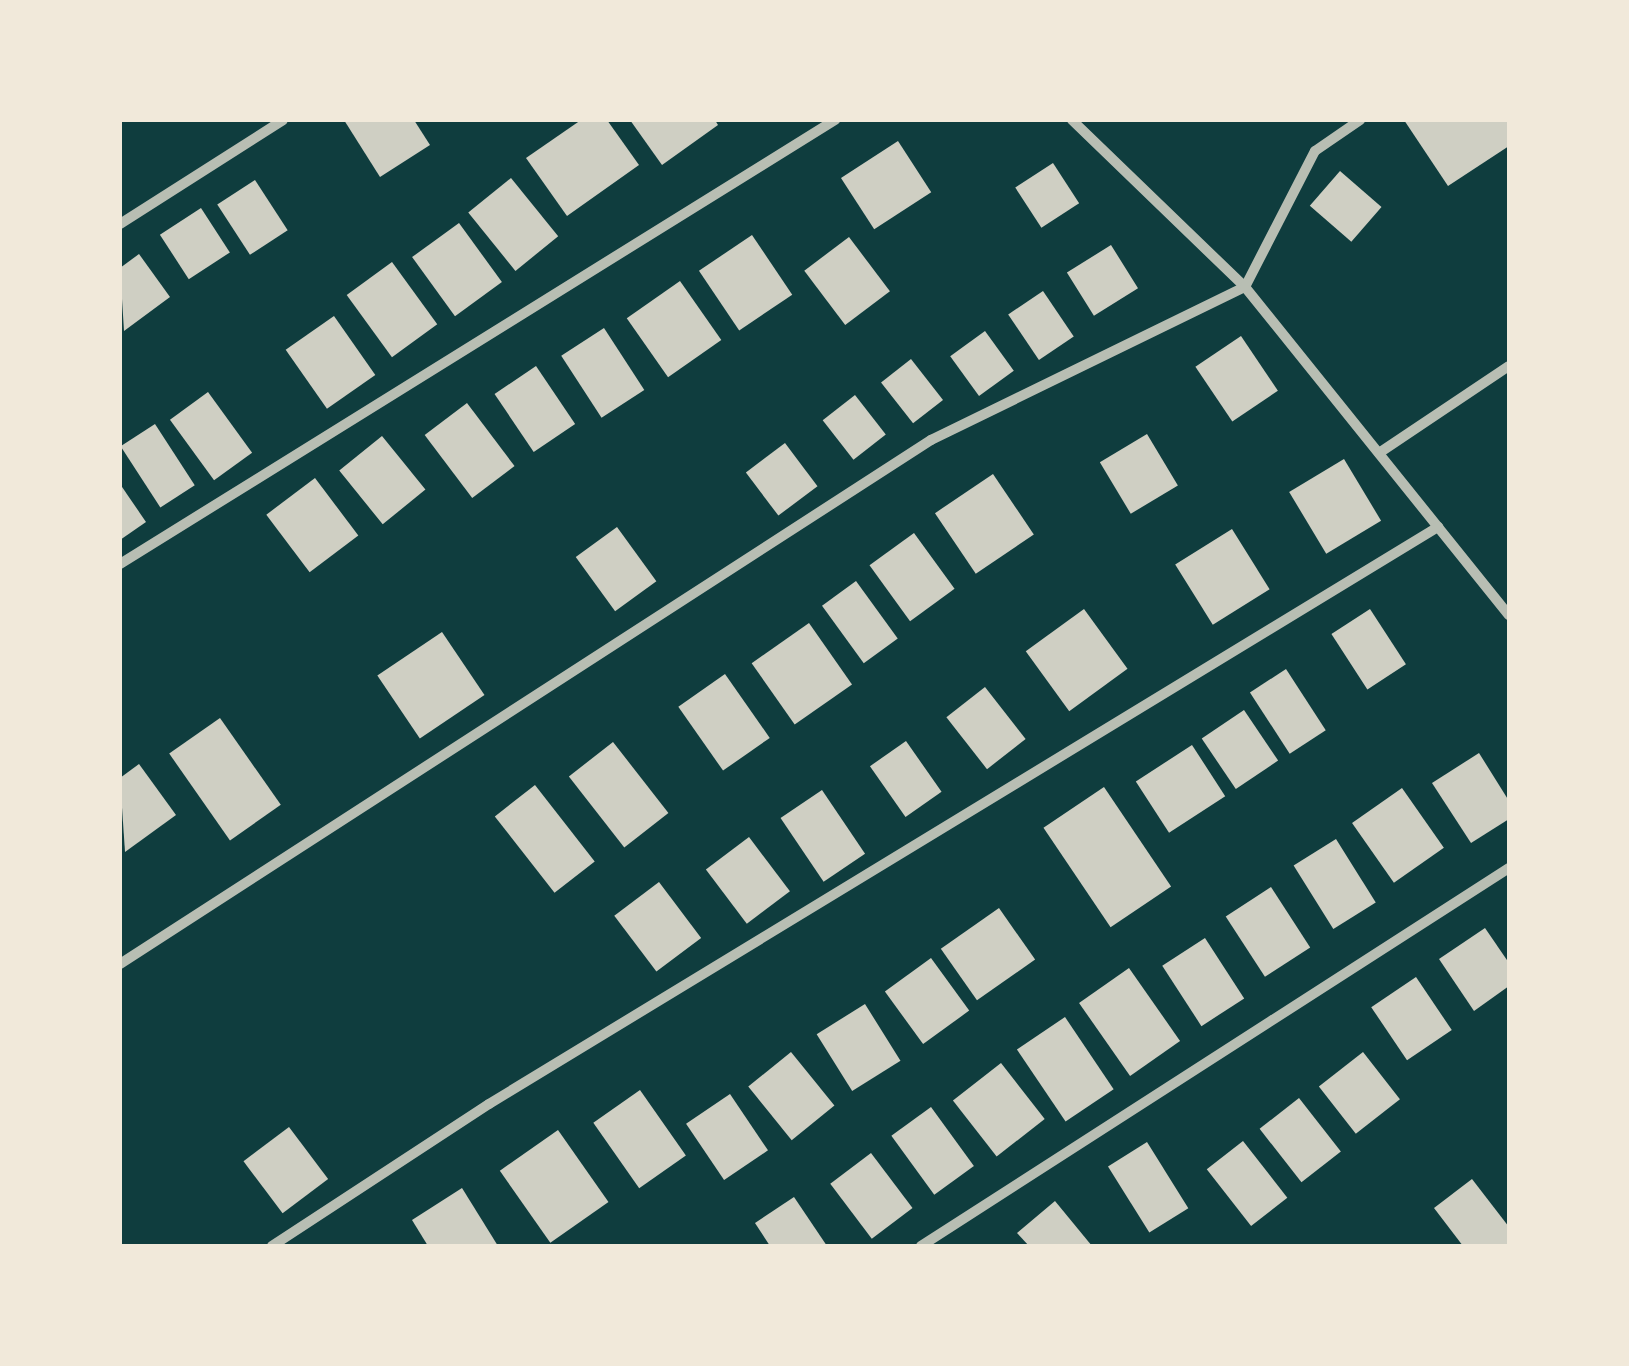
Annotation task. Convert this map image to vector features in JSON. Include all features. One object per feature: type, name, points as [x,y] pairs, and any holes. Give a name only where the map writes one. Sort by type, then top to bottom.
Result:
[{"type":"street","points":[[120,224],[283,120]]},
{"type":"street","points":[[120,564],[836,120]]},
{"type":"street","points":[[1072,120],[1245,287],[1509,615]]},
{"type":"street","points":[[120,964],[931,440],[1245,287],[1315,151],[1360,120]]},
{"type":"street","points":[[1379,454],[1509,366]]},
{"type":"street","points":[[272,1246],[490,1104],[1438,527]]},
{"type":"street","points":[[921,1246],[1509,868]]},
{"type":"building","points":[[344,120],[414,120],[430,145],[380,177]]},
{"type":"building","points":[[581,120],[607,120],[639,165],[567,216],[526,158]]},
{"type":"building","points":[[630,120],[715,120],[718,125],[662,165]]},
{"type":"building","points":[[1404,120],[1509,120],[1509,146],[1448,186]]},
{"type":"building","points":[[898,141],[931,192],[874,229],[841,178]]},
{"type":"building","points":[[1053,163],[1079,203],[1041,228],[1015,188]]},
{"type":"building","points":[[1340,171],[1382,207],[1351,242],[1310,206]]},
{"type":"building","points":[[511,178],[558,236],[515,271],[468,213]]},
{"type":"building","points":[[255,180],[288,230],[250,255],[217,205]]},
{"type":"building","points":[[201,208],[230,252],[189,279],[160,235]]},
{"type":"building","points":[[459,223],[502,282],[455,316],[412,257]]},
{"type":"building","points":[[752,235],[792,295],[739,330],[699,271]]},
{"type":"building","points":[[849,237],[890,291],[845,325],[804,271]]},
{"type":"building","points":[[1111,245],[1138,288],[1094,316],[1067,273]]},
{"type":"building","points":[[139,254],[170,297],[124,331],[120,268]]},
{"type":"building","points":[[392,262],[437,324],[392,357],[347,295]]},
{"type":"building","points":[[680,281],[721,340],[668,377],[627,318]]},
{"type":"building","points":[[1043,291],[1074,337],[1039,360],[1008,314]]},
{"type":"building","points":[[334,316],[375,375],[327,409],[286,350]]},
{"type":"building","points":[[604,328],[644,390],[602,418],[561,356]]},
{"type":"building","points":[[985,331],[1014,371],[979,396],[950,356]]},
{"type":"building","points":[[1241,336],[1278,391],[1232,421],[1195,367]]},
{"type":"building","points":[[911,359],[943,400],[913,423],[881,382]]},
{"type":"building","points":[[536,366],[575,424],[534,452],[495,394]]},
{"type":"building","points":[[208,392],[252,453],[214,480],[170,420]]},
{"type":"building","points":[[855,395],[886,434],[853,460],[823,420]]},
{"type":"building","points":[[467,403],[515,466],[472,498],[425,435]]},
{"type":"building","points":[[155,424],[195,485],[160,508],[121,446]]},
{"type":"building","points":[[1147,434],[1178,485],[1131,514],[1100,462]]},
{"type":"building","points":[[382,436],[425,490],[383,524],[339,471]]},
{"type":"building","points":[[785,443],[817,486],[778,516],[746,472]]},
{"type":"building","points":[[1344,459],[1381,521],[1326,554],[1289,492]]},
{"type":"building","points":[[993,474],[1034,535],[976,574],[935,513]]},
{"type":"building","points":[[315,478],[358,536],[310,572],[266,515]]},
{"type":"building","points":[[120,484],[146,522],[120,540]]},
{"type":"building","points":[[617,527],[656,581],[615,611],[576,557]]},
{"type":"building","points":[[1232,529],[1270,589],[1213,625],[1175,565]]},
{"type":"building","points":[[914,533],[955,589],[910,621],[870,565]]},
{"type":"building","points":[[856,581],[898,638],[864,663],[822,606]]},
{"type":"building","points":[[1084,609],[1127,669],[1069,711],[1026,651]]},
{"type":"building","points":[[1370,609],[1406,664],[1367,689],[1331,634]]},
{"type":"building","points":[[809,623],[852,684],[795,725],[752,663]]},
{"type":"building","points":[[442,632],[484,695],[420,739],[377,676]]},
{"type":"building","points":[[1286,669],[1326,730],[1290,754],[1250,692]]},
{"type":"building","points":[[725,674],[770,738],[723,771],[678,707]]},
{"type":"building","points":[[985,687],[1026,739],[987,769],[946,717]]},
{"type":"building","points":[[1244,710],[1278,761],[1236,789],[1202,739]]},
{"type":"building","points":[[220,718],[281,805],[230,840],[169,754]]},
{"type":"building","points":[[906,741],[942,792],[906,817],[870,766]]},
{"type":"building","points":[[613,742],[668,813],[624,847],[569,776]]},
{"type":"building","points":[[1192,745],[1225,796],[1169,833],[1136,781]]},
{"type":"building","points":[[1479,753],[1509,801],[1509,819],[1471,843],[1432,783]]},
{"type":"building","points":[[139,764],[176,815],[125,852],[120,778]]},
{"type":"building","points":[[535,785],[595,861],[555,893],[495,816]]},
{"type":"building","points":[[1104,787],[1171,886],[1111,927],[1043,828]]},
{"type":"building","points":[[1402,788],[1444,848],[1394,883],[1352,823]]},
{"type":"building","points":[[822,790],[865,854],[824,882],[781,818]]},
{"type":"building","points":[[749,837],[790,891],[747,924],[706,869]]},
{"type":"building","points":[[1336,839],[1376,903],[1333,929],[1294,865]]},
{"type":"building","points":[[659,882],[701,938],[656,972],[614,916]]},
{"type":"building","points":[[1271,887],[1310,947],[1265,977],[1226,916]]},
{"type":"building","points":[[999,908],[1035,960],[977,1000],[941,949]]},
{"type":"building","points":[[1485,928],[1509,963],[1509,986],[1474,1011],[1439,959]]},
{"type":"building","points":[[1205,938],[1244,998],[1201,1026],[1162,966]]},
{"type":"building","points":[[931,958],[969,1011],[923,1044],[885,992]]},
{"type":"building","points":[[1129,968],[1180,1041],[1130,1076],[1079,1003]]},
{"type":"building","points":[[1416,977],[1452,1030],[1407,1060],[1371,1007]]},
{"type":"building","points":[[865,1004],[901,1061],[852,1091],[817,1034]]},
{"type":"building","points":[[1065,1017],[1114,1089],[1066,1122],[1017,1049]]},
{"type":"building","points":[[791,1052],[834,1106],[792,1140],[748,1087]]},
{"type":"building","points":[[1363,1052],[1400,1099],[1356,1134],[1319,1086]]},
{"type":"building","points":[[1001,1063],[1045,1119],[997,1157],[953,1101]]},
{"type":"building","points":[[640,1090],[686,1156],[639,1188],[593,1123]]},
{"type":"building","points":[[730,1094],[768,1150],[724,1180],[686,1124]]},
{"type":"building","points":[[1299,1098],[1341,1152],[1301,1182],[1260,1129]]},
{"type":"building","points":[[931,1107],[974,1166],[934,1195],[891,1136]]},
{"type":"building","points":[[289,1127],[328,1179],[283,1213],[243,1161]]},
{"type":"building","points":[[558,1130],[608,1202],[550,1243],[500,1171]]},
{"type":"building","points":[[1243,1141],[1287,1198],[1251,1226],[1207,1169]]},
{"type":"building","points":[[1147,1142],[1188,1208],[1149,1233],[1108,1166]]},
{"type":"building","points":[[871,1153],[913,1208],[872,1239],[830,1184]]},
{"type":"building","points":[[1472,1179],[1509,1227],[1507,1246],[1463,1246],[1434,1208]]},
{"type":"building","points":[[462,1188],[498,1246],[428,1246],[412,1220]]},
{"type":"building","points":[[794,1197],[827,1246],[770,1246],[755,1223]]},
{"type":"building","points":[[1055,1201],[1092,1246],[1029,1246],[1017,1233]]}]
